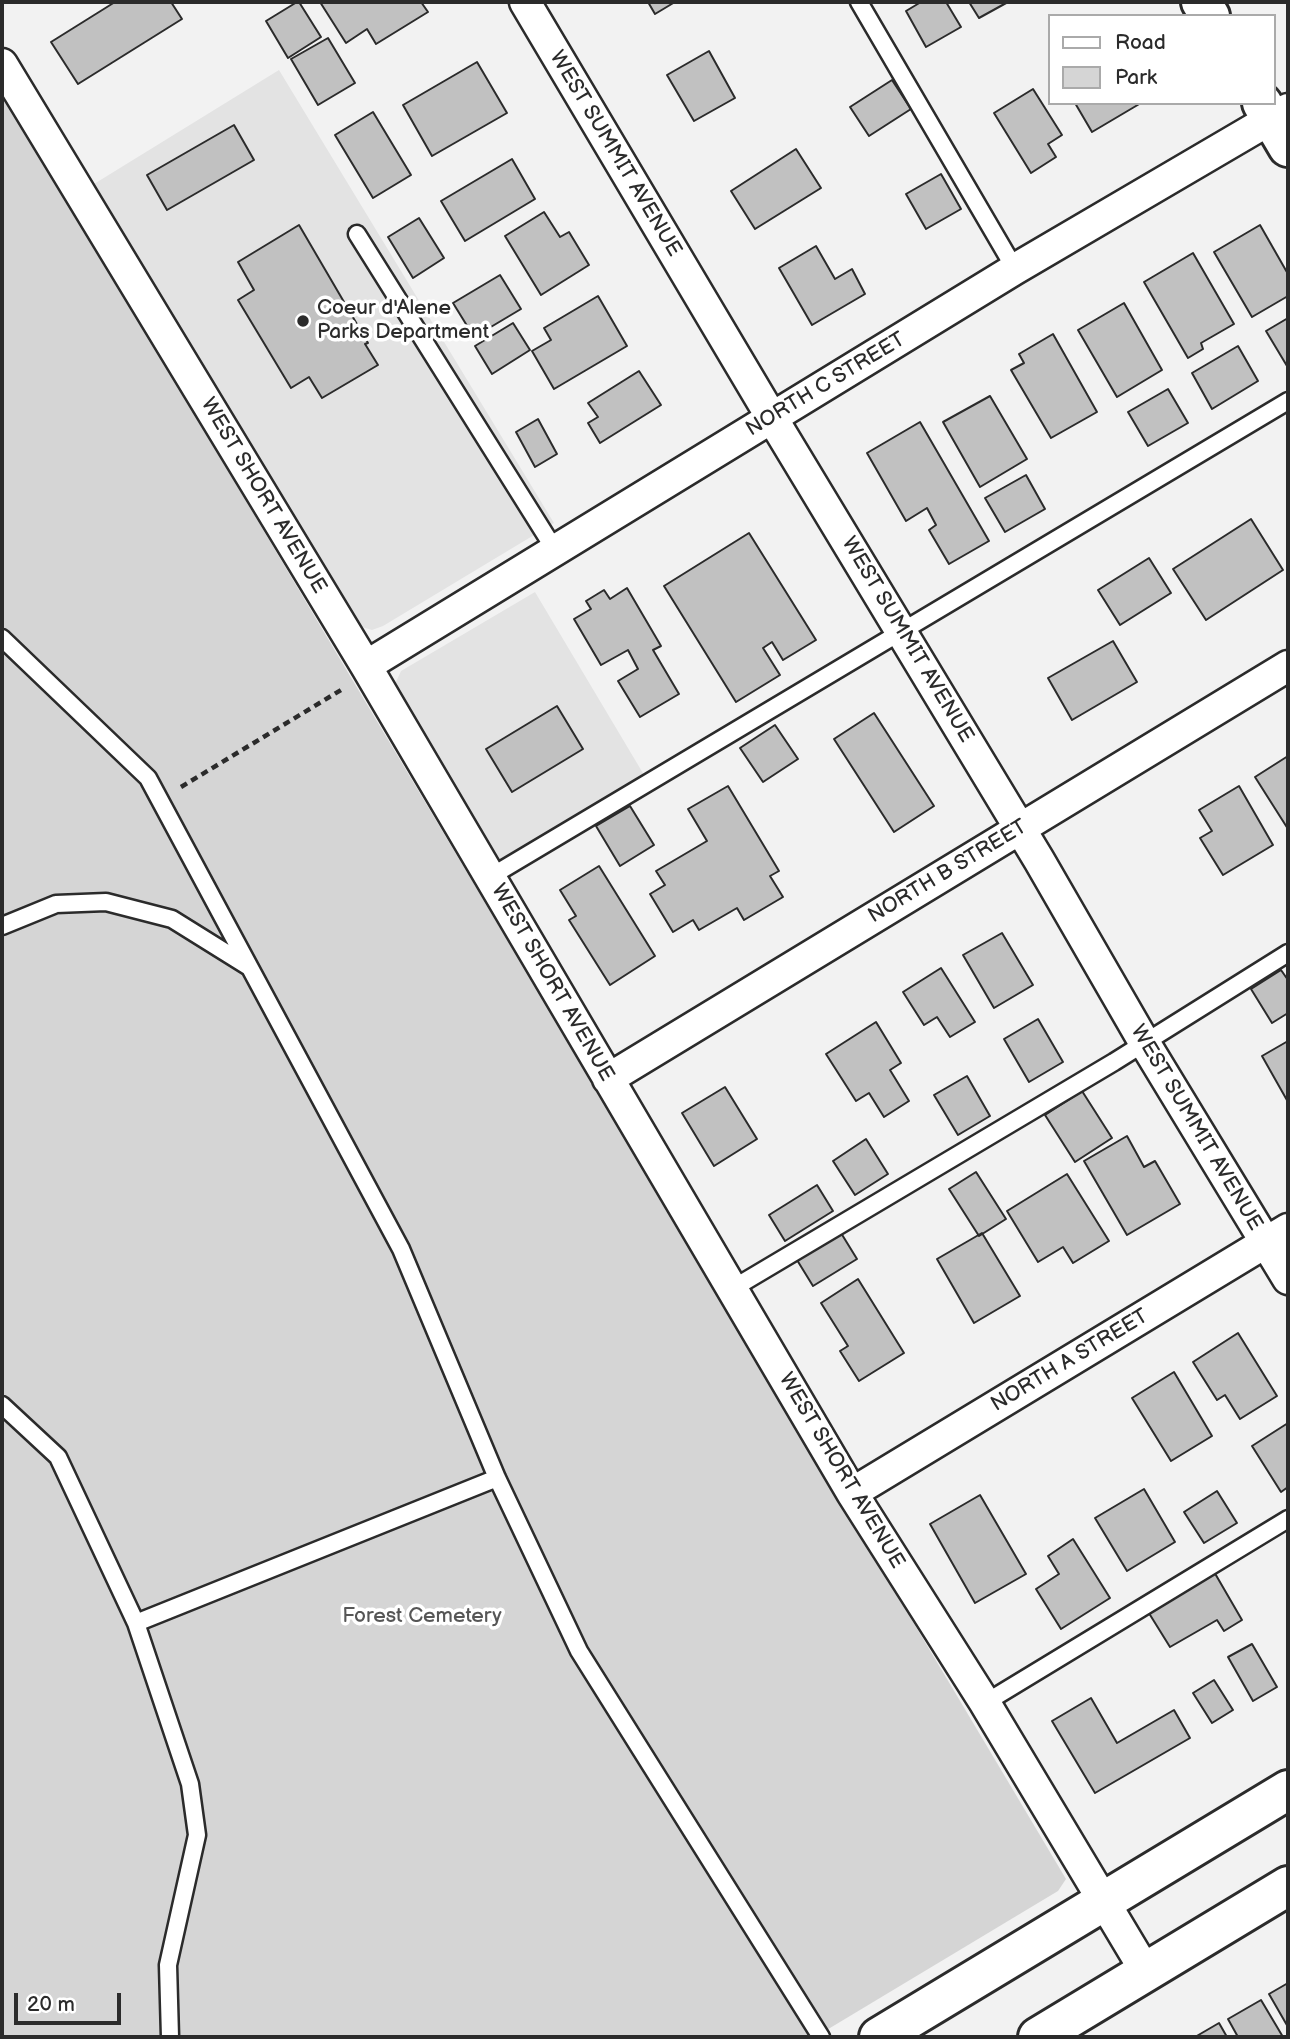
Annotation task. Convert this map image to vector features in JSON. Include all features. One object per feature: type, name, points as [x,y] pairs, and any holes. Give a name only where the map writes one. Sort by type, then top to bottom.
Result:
[{"type":"main road","points":[[879,2037],[1288,1790]]},
{"type":"main road","points":[[1038,2037],[1288,1886]]},
{"type":"street","name":"WEST SUMMIT AVENUE","points":[[525,2],[1020,828],[1144,1042],[1277,1236],[1288,1279]]},
{"type":"street","name":"WEST SHORT AVENUE","points":[[2,64],[366,666],[852,1493],[985,1703],[1146,1972]]},
{"type":"street","name":"NORTH C STREET","points":[[366,666],[1015,270],[1277,120]]},
{"type":"street","name":"NORTH B STREET","points":[[608,1079],[1288,666]]},
{"type":"street","name":"NORTH A STREET","points":[[852,1493],[1277,1236]]},
{"type":"lane","points":[[859,2],[1015,270]]},
{"type":"lane","points":[[357,234],[555,550]]},
{"type":"lane","points":[[490,877],[1288,401]]},
{"type":"lane","points":[[2,638],[148,779],[401,1249],[497,1478],[579,1651],[821,2037]]},
{"type":"lane","points":[[2,926],[56,904],[106,902],[172,919],[250,968]]},
{"type":"lane","points":[[732,1289],[1102,1069],[1288,953]]},
{"type":"lane","points":[[2,1405],[58,1457],[136,1623],[190,1784],[197,1835],[168,1965],[170,2037]]},
{"type":"lane","points":[[136,1623],[497,1478]]},
{"type":"lane","points":[[985,1703],[1288,1519]]},
{"type":"path","points":[[159,800],[349,685],[366,666]]},
{"type":"shaded area","points":[[279,70],[554,523],[383,626],[372,630],[362,627],[353,619],[94,184]]},
{"type":"shaded area","points":[[535,592],[653,790],[505,877],[396,692],[396,682],[401,671]]},
{"type":"green space","name":"Forest Cemetery","points":[[2,91],[1066,1879],[1058,1891],[815,2037],[2,2037]]},
{"type":"building","points":[[115,2],[171,2],[182,19],[78,84],[51,42]]},
{"type":"building","points":[[297,2],[321,37],[288,58],[266,21]]},
{"type":"building","points":[[320,2],[421,2],[428,12],[376,44],[367,29],[346,43]]},
{"type":"building","points":[[648,2],[675,2],[655,14]]},
{"type":"building","points":[[921,2],[946,2],[961,27],[926,47],[906,11]]},
{"type":"building","points":[[969,2],[1008,2],[979,18]]},
{"type":"building","points":[[328,38],[355,83],[318,105],[291,59]]},
{"type":"building","points":[[709,51],[735,98],[694,121],[667,75]]},
{"type":"building","points":[[477,62],[507,113],[432,156],[403,105]]},
{"type":"building","points":[[892,80],[911,109],[869,136],[850,107]]},
{"type":"building","points":[[1033,89],[1062,135],[1048,144],[1056,157],[1031,173],[994,113]]},
{"type":"building","points":[[1076,105],[1138,105],[1092,132]]},
{"type":"building","points":[[373,112],[411,175],[373,198],[335,135]]},
{"type":"building","points":[[234,125],[254,160],[167,210],[147,175]]},
{"type":"building","points":[[796,149],[821,188],[755,229],[731,191]]},
{"type":"building","points":[[512,159],[535,199],[465,241],[441,201]]},
{"type":"building","points":[[941,174],[961,209],[926,229],[906,194]]},
{"type":"building","points":[[544,212],[560,237],[569,232],[589,265],[541,295],[505,236]]},
{"type":"building","points":[[419,218],[444,258],[413,278],[388,237]]},
{"type":"building","name":"Coeur d'Alene Parks Department","points":[[299,225],[368,343],[365,344],[378,365],[322,398],[309,377],[291,388],[238,300],[254,290],[238,262]]},
{"type":"building","points":[[1260,225],[1288,274],[1288,296],[1252,317],[1214,252]]},
{"type":"building","points":[[816,246],[835,279],[852,269],[865,294],[812,325],[779,268]]},
{"type":"building","points":[[1193,253],[1234,324],[1201,343],[1203,349],[1188,358],[1144,282]]},
{"type":"building","points":[[500,275],[521,309],[474,337],[453,303]]},
{"type":"building","points":[[598,296],[627,346],[554,389],[532,351],[551,340],[544,328]]},
{"type":"building","points":[[1124,303],[1162,370],[1117,397],[1078,330]]},
{"type":"building","points":[[1288,318],[1288,365],[1287,366],[1266,331]]},
{"type":"building","points":[[513,323],[530,350],[492,374],[475,346]]},
{"type":"building","points":[[1053,334],[1097,412],[1051,438],[1011,370],[1024,363],[1019,354]]},
{"type":"building","points":[[1238,346],[1258,381],[1212,409],[1192,373]]},
{"type":"building","points":[[639,371],[661,405],[600,443],[588,423],[598,417],[588,403]]},
{"type":"building","points":[[1168,389],[1188,423],[1148,446],[1128,412]]},
{"type":"building","points":[[990,396],[1027,459],[980,487],[943,422]]},
{"type":"building","points":[[538,419],[557,454],[535,467],[516,432]]},
{"type":"building","points":[[920,422],[989,541],[949,564],[929,530],[936,525],[927,508],[906,521],[867,453]]},
{"type":"building","points":[[1026,475],[1045,509],[1005,532],[985,498]]},
{"type":"building","points":[[1251,519],[1283,570],[1206,620],[1173,569]]},
{"type":"building","points":[[749,533],[816,640],[783,660],[772,642],[763,648],[780,675],[736,702],[664,586]]},
{"type":"building","points":[[1149,558],[1171,593],[1120,625],[1098,590]]},
{"type":"building","points":[[627,588],[661,646],[653,650],[679,694],[640,717],[618,681],[638,669],[628,650],[601,665],[574,619],[591,609],[586,601],[604,590],[610,599]]},
{"type":"building","points":[[1113,641],[1137,682],[1072,720],[1048,678]]},
{"type":"building","points":[[557,706],[583,749],[512,792],[486,749]]},
{"type":"building","points":[[874,713],[934,806],[894,832],[834,739]]},
{"type":"building","points":[[775,725],[798,759],[763,782],[740,748]]},
{"type":"building","points":[[1288,756],[1288,829],[1255,777]]},
{"type":"building","points":[[728,786],[779,871],[770,876],[783,897],[744,920],[737,908],[699,930],[693,920],[673,932],[650,894],[665,885],[656,871],[707,841],[688,809]]},
{"type":"building","points":[[1239,786],[1273,845],[1223,875],[1200,838],[1212,831],[1199,810]]},
{"type":"building","points":[[630,806],[654,845],[620,866],[596,826]]},
{"type":"building","points":[[599,866],[655,956],[610,985],[569,920],[576,916],[560,890]]},
{"type":"building","points":[[1002,933],[1033,985],[994,1008],[963,955]]},
{"type":"building","points":[[941,968],[975,1022],[950,1037],[937,1017],[924,1025],[903,992]]},
{"type":"building","points":[[1281,970],[1288,980],[1288,1013],[1272,1023],[1251,989]]},
{"type":"building","points":[[1038,1019],[1063,1062],[1029,1082],[1004,1039]]},
{"type":"building","points":[[876,1022],[901,1063],[890,1070],[909,1101],[884,1117],[869,1093],[856,1101],[826,1054]]},
{"type":"building","points":[[1288,1041],[1288,1102],[1262,1056]]},
{"type":"building","points":[[967,1076],[990,1116],[958,1135],[934,1095]]},
{"type":"building","points":[[725,1087],[757,1139],[714,1166],[682,1113]]},
{"type":"building","points":[[1082,1091],[1112,1138],[1075,1162],[1045,1115]]},
{"type":"building","points":[[1127,1136],[1144,1167],[1155,1161],[1180,1204],[1127,1235],[1084,1161]]},
{"type":"building","points":[[866,1139],[888,1174],[855,1195],[833,1161]]},
{"type":"building","points":[[976,1172],[1006,1219],[979,1236],[949,1189]]},
{"type":"building","points":[[1067,1174],[1109,1241],[1073,1263],[1063,1247],[1038,1262],[1007,1211]]},
{"type":"building","points":[[817,1185],[833,1211],[785,1241],[769,1215]]},
{"type":"building","points":[[841,1233],[857,1259],[813,1286],[797,1260]]},
{"type":"building","points":[[982,1233],[1020,1296],[974,1323],[937,1259]]},
{"type":"building","points":[[858,1279],[904,1353],[859,1381],[840,1351],[848,1346],[821,1303]]},
{"type":"building","points":[[1238,1333],[1277,1396],[1240,1419],[1225,1395],[1217,1400],[1193,1362]]},
{"type":"building","points":[[1174,1372],[1212,1436],[1171,1461],[1132,1398]]},
{"type":"building","points":[[1288,1423],[1288,1487],[1281,1492],[1252,1446]]},
{"type":"building","points":[[1144,1489],[1175,1542],[1127,1571],[1095,1518]]},
{"type":"building","points":[[1217,1491],[1237,1523],[1204,1543],[1184,1512]]},
{"type":"building","points":[[980,1495],[1026,1574],[975,1603],[930,1524]]},
{"type":"building","points":[[1073,1539],[1110,1598],[1061,1629],[1036,1589],[1059,1574],[1048,1556]]},
{"type":"building","points":[[1213,1570],[1242,1620],[1224,1631],[1217,1620],[1170,1647],[1147,1610]]},
{"type":"building","points":[[1252,1644],[1277,1687],[1253,1701],[1228,1657]]},
{"type":"building","points":[[1214,1680],[1233,1710],[1212,1723],[1193,1693]]},
{"type":"building","points":[[1091,1698],[1117,1743],[1174,1710],[1190,1738],[1095,1793],[1052,1721]]},
{"type":"building","points":[[1288,1983],[1288,2027],[1269,1994]]},
{"type":"building","points":[[1261,2000],[1283,2037],[1238,2037],[1228,2019]]},
{"type":"building","points":[[1219,2023],[1227,2037],[1195,2037]]},
{"type":"place","name":"Coeur d'Alene Parks Department","points":[[303,321]]}]
